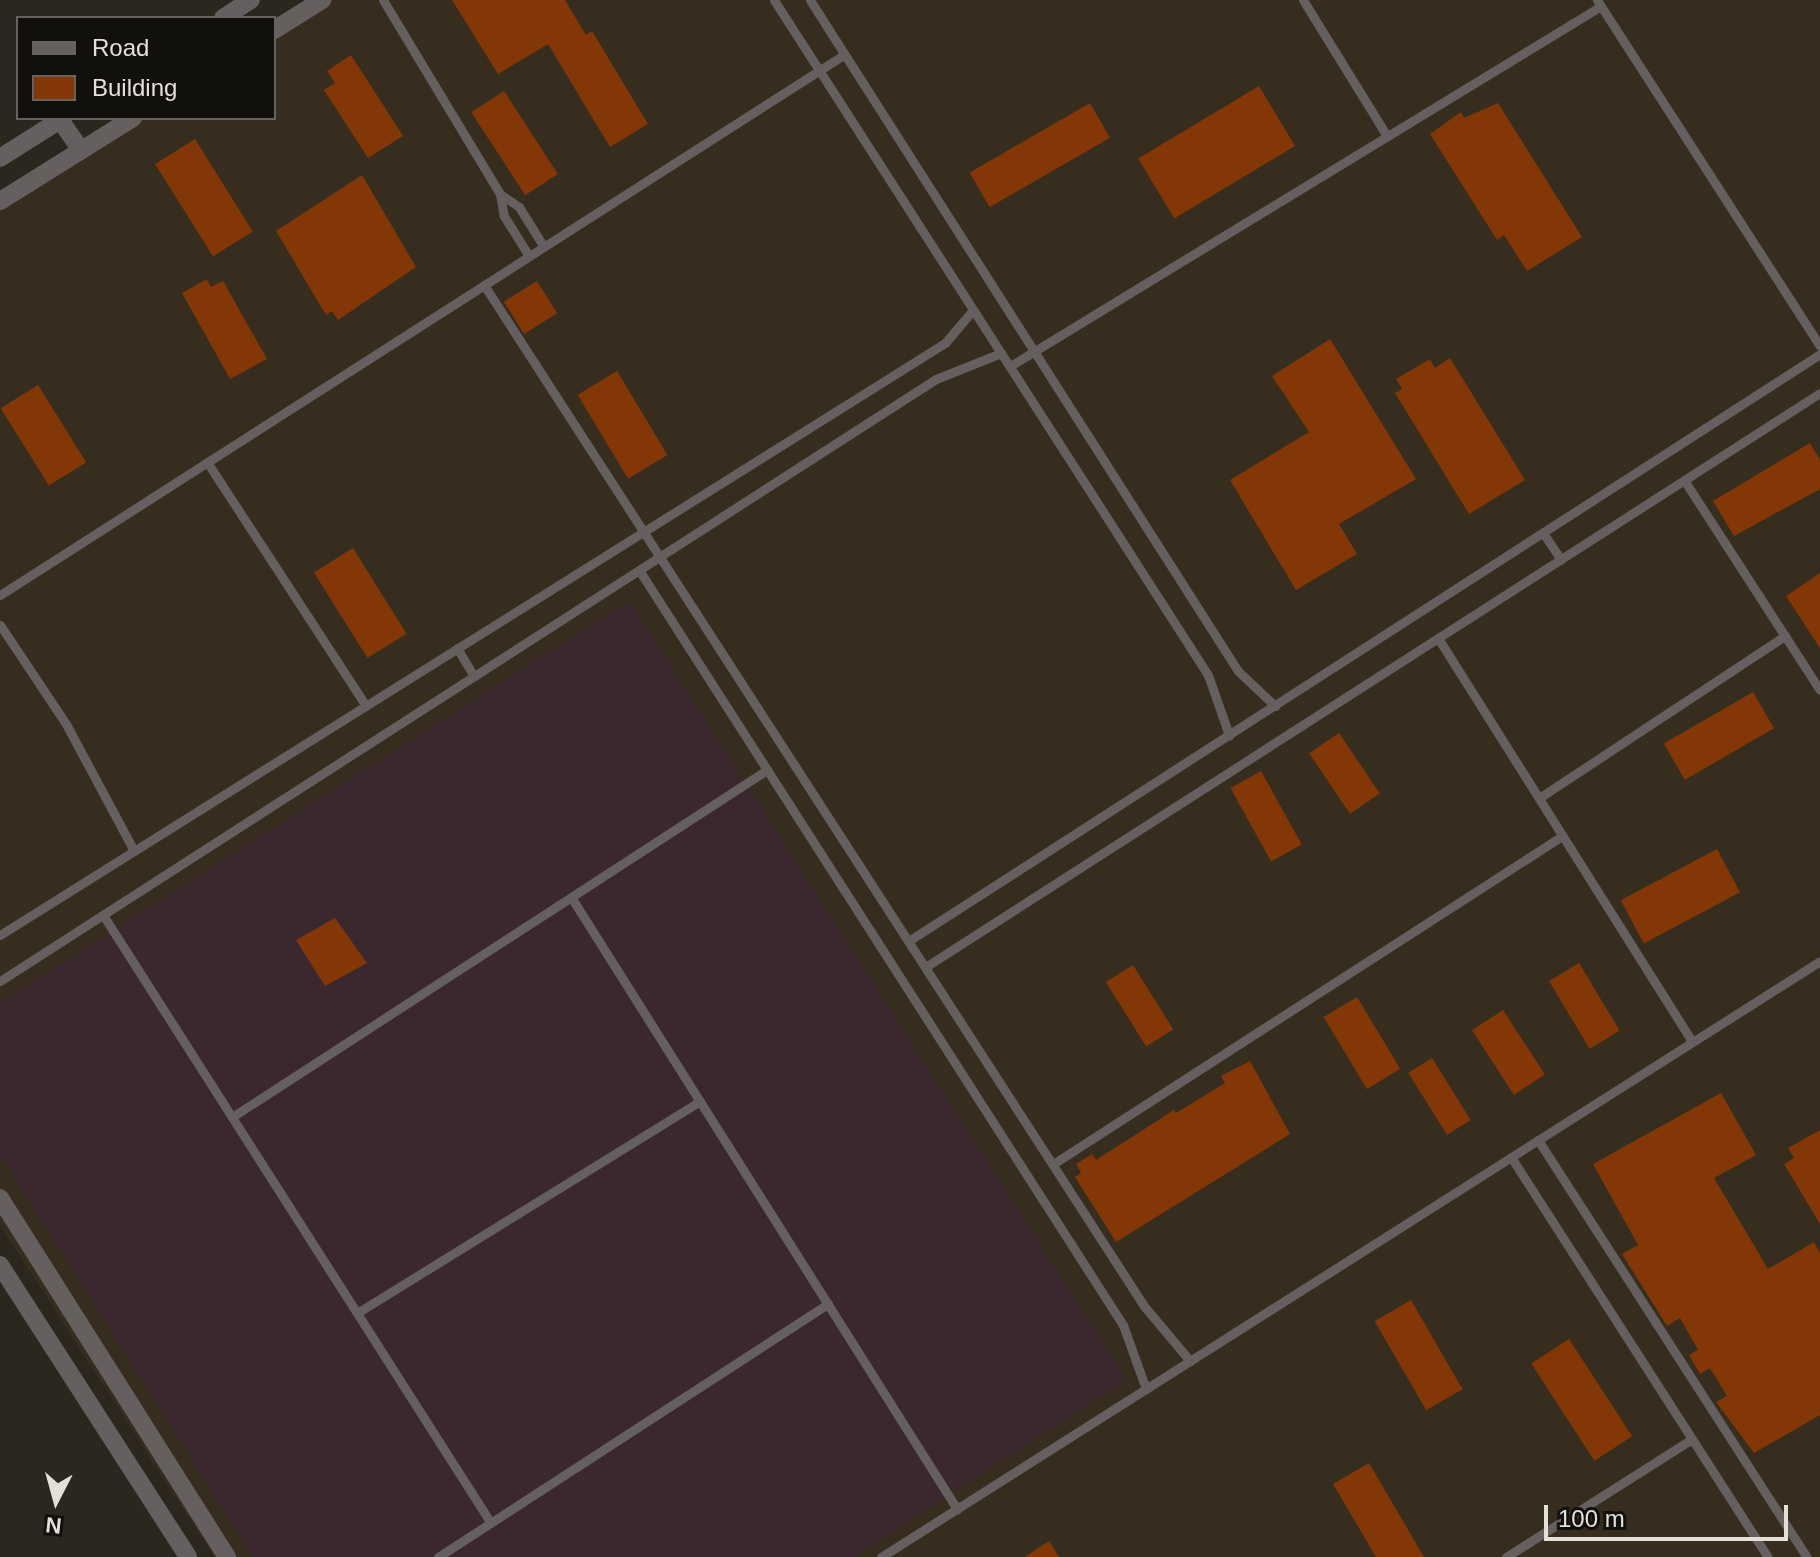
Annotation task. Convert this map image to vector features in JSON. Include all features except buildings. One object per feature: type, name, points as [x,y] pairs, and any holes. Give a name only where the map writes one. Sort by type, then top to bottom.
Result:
[{"type":"street","points":[[226,16],[251,0]]},
{"type":"street","points":[[276,29],[322,0]]},
{"type":"street","points":[[0,158],[60,120]]},
{"type":"street","points":[[63,120],[81,150]]},
{"type":"street","points":[[0,201],[130,120]]},
{"type":"street","points":[[0,1198],[227,1557]]},
{"type":"street","points":[[0,1265],[188,1557]]},
{"type":"lane","points":[[383,0],[500,194],[504,216],[529,256]]},
{"type":"lane","points":[[774,0],[1208,675],[1229,735]]},
{"type":"lane","points":[[810,0],[1238,671],[1275,706]]},
{"type":"lane","points":[[1303,0],[1387,136]]},
{"type":"lane","points":[[1010,366],[1599,3],[1820,346]]},
{"type":"lane","points":[[0,595],[845,54]]},
{"type":"lane","points":[[500,194],[519,207],[544,247]]},
{"type":"lane","points":[[484,285],[1144,1306],[1190,1361]]},
{"type":"lane","points":[[0,935],[945,343],[973,310]]},
{"type":"lane","points":[[0,981],[936,379],[1001,353]]},
{"type":"lane","points":[[910,940],[1820,354]]},
{"type":"lane","points":[[927,966],[1820,393]]},
{"type":"lane","points":[[207,462],[366,706]]},
{"type":"lane","points":[[1684,480],[1820,690]]},
{"type":"lane","points":[[1543,533],[1561,560]]},
{"type":"lane","points":[[639,570],[1123,1325],[1146,1389]]},
{"type":"lane","points":[[0,625],[66,724],[134,851]]},
{"type":"lane","points":[[1539,798],[1785,636]]},
{"type":"lane","points":[[1438,638],[1692,1042]]},
{"type":"lane","points":[[457,648],[474,676]]},
{"type":"lane","points":[[232,1117],[767,770]]},
{"type":"lane","points":[[1053,1164],[1562,836]]},
{"type":"lane","points":[[571,897],[957,1509]]},
{"type":"lane","points":[[103,915],[491,1523]]},
{"type":"lane","points":[[881,1557],[1820,961]]},
{"type":"lane","points":[[357,1313],[700,1101]]},
{"type":"lane","points":[[1538,1140],[1807,1557]]},
{"type":"lane","points":[[1511,1157],[1768,1557]]},
{"type":"lane","points":[[438,1557],[828,1304]]},
{"type":"lane","points":[[1506,1557],[1692,1439]]},
{"type":"shaded area","points":[[323,0],[1820,0],[1820,1557],[214,1557],[0,1225],[0,205],[134,120],[276,120],[276,30]]},
{"type":"shaded area","points":[[629,601],[1126,1379],[854,1557],[253,1557],[0,1154],[0,1003]]}]
